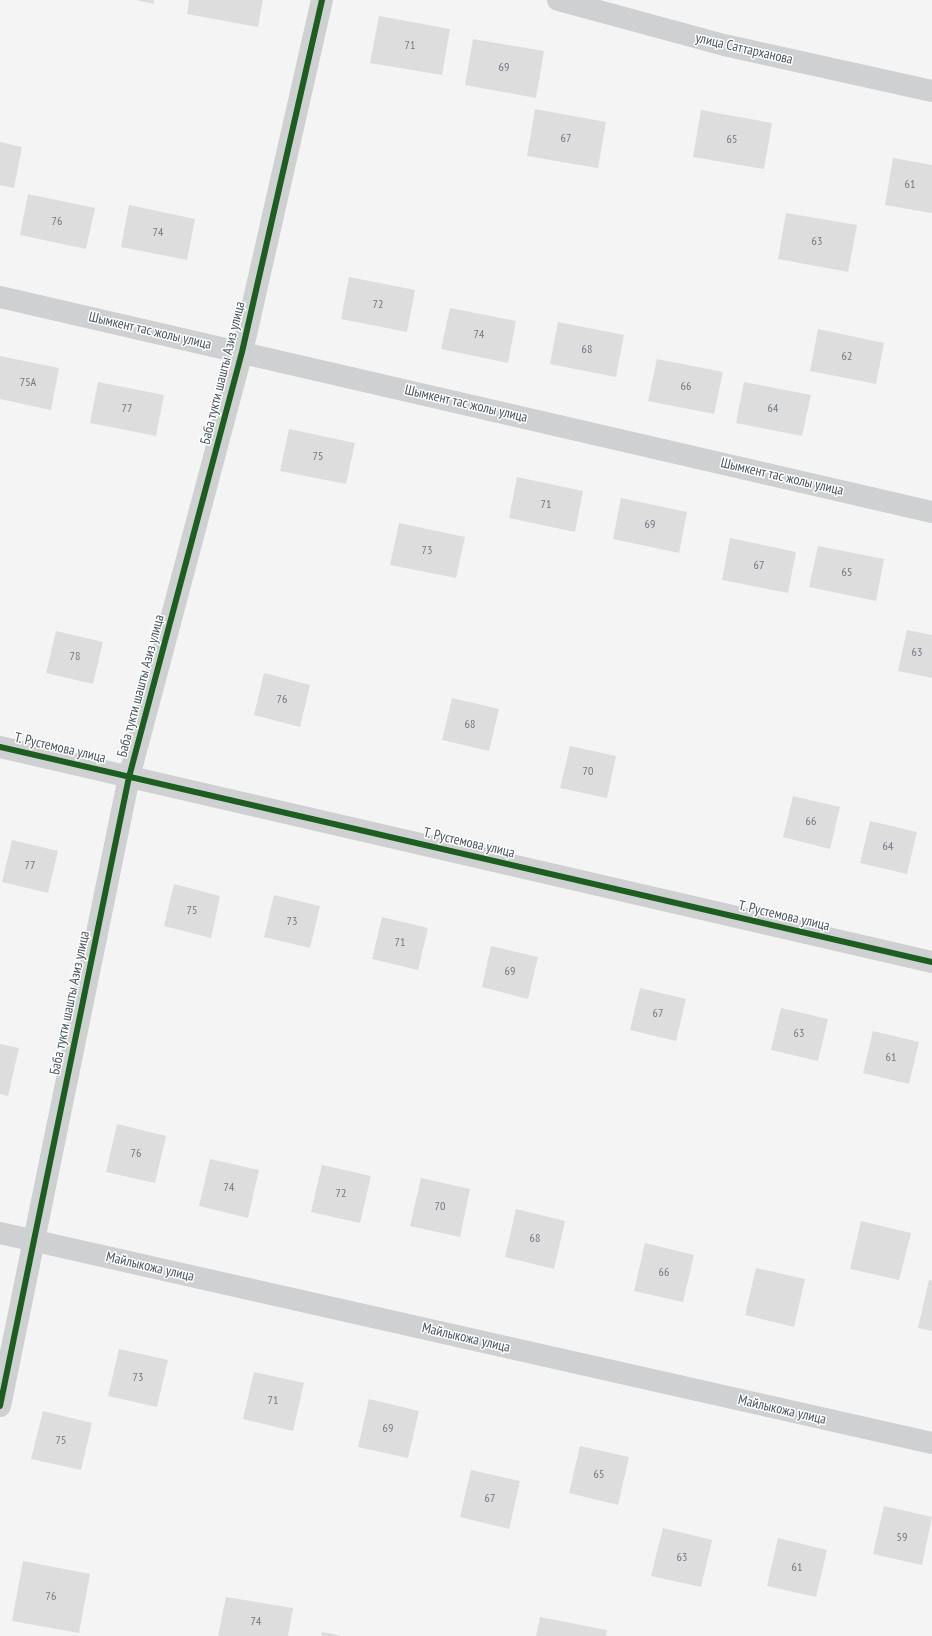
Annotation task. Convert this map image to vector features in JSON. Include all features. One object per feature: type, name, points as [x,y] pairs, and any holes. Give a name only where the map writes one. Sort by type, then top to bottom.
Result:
[{"type":"street","name":"Баба тукти шашты Азиз улица","points":[[0,1406],[129,777],[242,352],[322,0]]},
{"type":"street","name":"улица Саттарханова","points":[[558,0],[724,45],[932,91]]},
{"type":"street","name":"Шымкент тас жолы улица","points":[[0,297],[932,512]]},
{"type":"street","name":"Т. Рустемова улица","points":[[0,747],[932,962]]},
{"type":"street","name":"Майлыкожа улица","points":[[0,1233],[932,1444]]},
{"type":"building","points":[[136,0],[154,0],[154,4]]},
{"type":"building","points":[[189,0],[263,0],[258,27],[187,14]]},
{"type":"building","points":[[379,16],[450,29],[442,75],[370,63]]},
{"type":"building","points":[[473,39],[544,51],[536,98],[465,85]]},
{"type":"building","points":[[535,109],[606,122],[598,168],[527,156]]},
{"type":"building","points":[[701,110],[772,123],[764,169],[693,157]]},
{"type":"building","points":[[0,142],[22,147],[14,188],[0,185]]},
{"type":"building","points":[[893,158],[932,165],[932,213],[885,205]]},
{"type":"building","points":[[28,194],[95,208],[86,249],[20,235]]},
{"type":"building","points":[[129,205],[195,219],[187,260],[121,247]]},
{"type":"building","points":[[786,213],[857,225],[848,272],[778,259]]},
{"type":"building","points":[[349,277],[415,290],[407,332],[341,319]]},
{"type":"building","points":[[450,308],[516,321],[508,363],[441,349]]},
{"type":"building","points":[[558,322],[624,335],[616,377],[550,364]]},
{"type":"building","points":[[818,329],[884,343],[876,384],[810,371]]},
{"type":"building","points":[[0,356],[59,368],[51,410],[0,399]]},
{"type":"building","points":[[657,359],[723,372],[714,414],[648,401]]},
{"type":"building","points":[[98,382],[164,395],[156,436],[90,423]]},
{"type":"building","points":[[744,382],[811,395],[802,436],[736,423]]},
{"type":"building","points":[[289,429],[355,443],[346,484],[280,471]]},
{"type":"building","points":[[517,477],[583,491],[575,532],[509,518]]},
{"type":"building","points":[[621,498],[687,512],[679,553],[613,539]]},
{"type":"building","points":[[399,523],[465,537],[456,578],[390,565]]},
{"type":"building","points":[[730,538],[796,552],[788,593],[722,580]]},
{"type":"building","points":[[818,546],[884,559],[876,601],[809,587]]},
{"type":"building","points":[[907,630],[932,635],[932,678],[898,671]]},
{"type":"building","points":[[56,631],[103,642],[93,684],[46,673]]},
{"type":"building","points":[[264,673],[310,685],[300,727],[254,715]]},
{"type":"building","points":[[452,698],[499,709],[489,751],[442,740]]},
{"type":"building","points":[[570,746],[616,756],[607,798],[560,788]]},
{"type":"building","points":[[793,796],[840,807],[830,849],[783,837]]},
{"type":"building","points":[[870,821],[917,832],[907,874],[860,863]]},
{"type":"building","points":[[12,840],[58,851],[48,893],[2,882]]},
{"type":"building","points":[[174,884],[220,896],[211,938],[164,926]]},
{"type":"building","points":[[274,895],[320,906],[310,948],[264,937]]},
{"type":"building","points":[[382,917],[428,928],[418,970],[372,959]]},
{"type":"building","points":[[491,946],[538,957],[528,999],[482,987]]},
{"type":"building","points":[[640,988],[686,999],[676,1041],[630,1030]]},
{"type":"building","points":[[781,1008],[828,1019],[818,1061],[771,1050]]},
{"type":"building","points":[[873,1031],[919,1042],[909,1084],[863,1073]]},
{"type":"building","points":[[0,1044],[19,1048],[8,1096],[0,1094]]},
{"type":"building","points":[[117,1124],[166,1136],[155,1183],[106,1172]]},
{"type":"building","points":[[210,1159],[259,1170],[248,1218],[199,1206]]},
{"type":"building","points":[[322,1165],[371,1176],[360,1223],[311,1212]]},
{"type":"building","points":[[421,1178],[470,1189],[460,1237],[410,1226]]},
{"type":"building","points":[[516,1209],[565,1221],[554,1269],[505,1257]]},
{"type":"building","points":[[861,1221],[911,1233],[899,1280],[850,1269]]},
{"type":"building","points":[[645,1243],[694,1255],[683,1302],[634,1291]]},
{"type":"building","points":[[756,1268],[805,1279],[794,1327],[745,1315]]},
{"type":"building","points":[[929,1280],[932,1281],[932,1331],[918,1328]]},
{"type":"building","points":[[119,1349],[168,1360],[157,1407],[108,1396]]},
{"type":"building","points":[[254,1372],[304,1383],[293,1431],[243,1419]]},
{"type":"building","points":[[369,1399],[419,1411],[408,1458],[358,1447]]},
{"type":"building","points":[[43,1411],[92,1423],[81,1470],[31,1459]]},
{"type":"building","points":[[580,1446],[629,1457],[618,1505],[569,1493]]},
{"type":"building","points":[[471,1470],[520,1481],[509,1529],[460,1517]]},
{"type":"building","points":[[884,1506],[932,1517],[922,1565],[873,1554]]},
{"type":"building","points":[[663,1528],[712,1540],[701,1587],[651,1576]]},
{"type":"building","points":[[778,1538],[827,1550],[816,1597],[767,1586]]},
{"type":"building","points":[[23,1561],[90,1574],[79,1633],[12,1621]]},
{"type":"building","points":[[226,1597],[293,1608],[288,1636],[218,1636]]},
{"type":"building","points":[[540,1617],[607,1630],[606,1636],[536,1636]]},
{"type":"building","points":[[322,1632],[339,1635],[339,1636],[321,1636]]},
{"type":"cycle path","points":[[0,1406],[129,777],[242,352],[322,0]]},
{"type":"cycle path","points":[[0,747],[932,962]]}]
